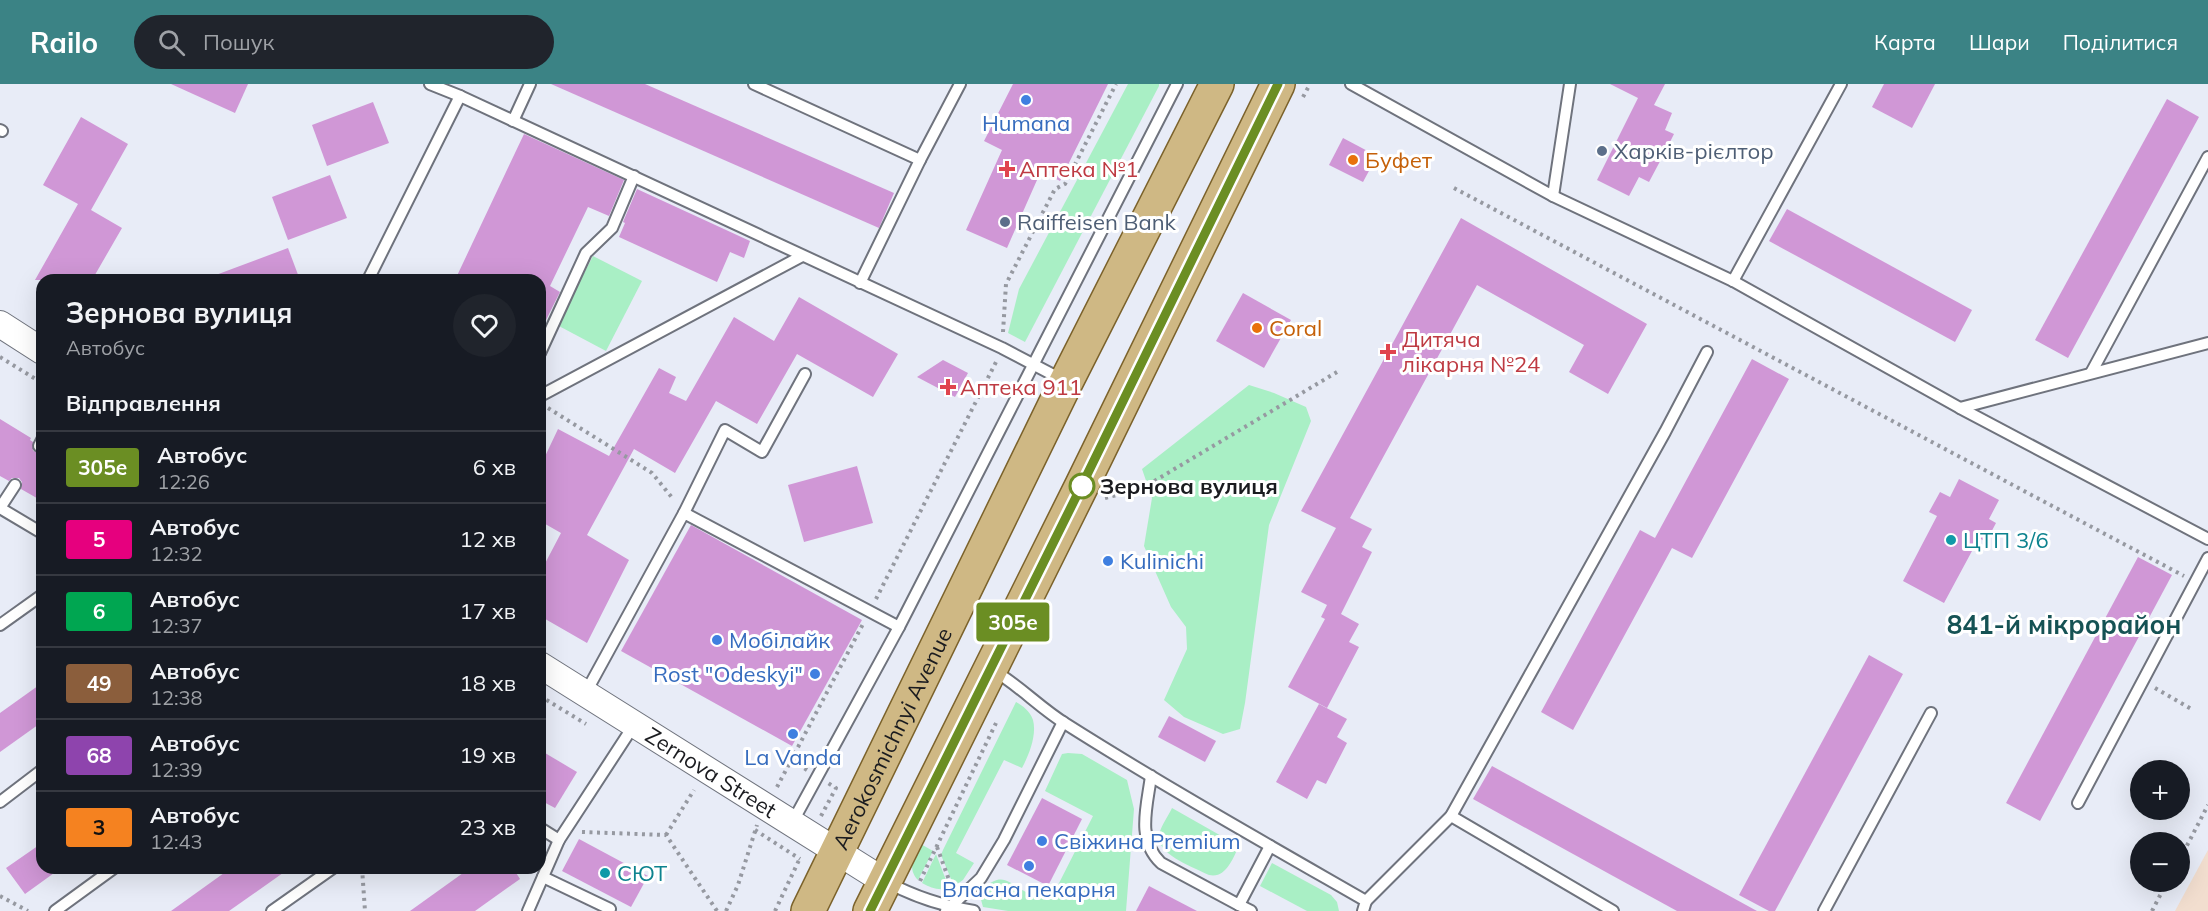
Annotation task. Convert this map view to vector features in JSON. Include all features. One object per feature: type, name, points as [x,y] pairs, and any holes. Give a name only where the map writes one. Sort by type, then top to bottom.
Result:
[{"type":"main road","name":"Aerokosmichnyi Avenue","points":[[808,911],[1066,382],[1217,84]]},
{"type":"main road","points":[[870,911],[1082,485],[1291,91]]},
{"type":"street","points":[[0,324],[36,347]]},
{"type":"street","name":"Zernova Street","points":[[546,669],[884,881]]},
{"type":"lane","points":[[430,84],[634,176],[1002,348],[1066,382]]},
{"type":"lane","points":[[513,121],[530,84]]},
{"type":"lane","points":[[754,84],[920,160]]},
{"type":"lane","points":[[860,283],[960,84]]},
{"type":"lane","points":[[792,822],[899,627],[1177,84]]},
{"type":"lane","points":[[1351,84],[1553,196],[1733,281],[1960,408],[2208,539]]},
{"type":"lane","points":[[1553,196],[1570,84]]},
{"type":"lane","points":[[1733,281],[1841,84]]},
{"type":"lane","points":[[371,274],[460,96]]},
{"type":"lane","points":[[2091,373],[2208,157]]},
{"type":"lane","points":[[546,340],[585,253],[612,228],[634,176]]},
{"type":"lane","points":[[546,393],[802,256]]},
{"type":"lane","points":[[1960,408],[2208,343]]},
{"type":"lane","points":[[990,668],[1015,683],[1063,722],[1270,846],[1364,906],[1452,816],[1707,352]]},
{"type":"lane","points":[[584,694],[684,513],[725,430],[762,452],[805,374]]},
{"type":"lane","points":[[15,485],[0,508],[36,529]]},
{"type":"lane","points":[[684,513],[899,627]]},
{"type":"lane","points":[[2078,803],[2208,558]]},
{"type":"lane","points":[[0,625],[36,599]]},
{"type":"lane","points":[[1824,911],[1931,713]]},
{"type":"lane","points":[[950,906],[981,878],[1063,722]]},
{"type":"lane","points":[[546,871],[562,836],[634,725]]},
{"type":"lane","points":[[0,802],[36,775]]},
{"type":"lane","points":[[1151,776],[1145,827],[1147,845],[1152,854],[1161,863],[1251,911]]},
{"type":"lane","points":[[1452,816],[1613,911]]},
{"type":"lane","points":[[546,830],[562,836]]},
{"type":"lane","points":[[1239,905],[1270,846]]},
{"type":"lane","points":[[54,911],[106,874]]},
{"type":"lane","points":[[272,911],[324,874]]},
{"type":"lane","points":[[528,911],[544,874]]},
{"type":"lane","points":[[543,877],[610,909],[609,911]]},
{"type":"lane","points":[[884,881],[912,895],[974,911]]},
{"type":"path","points":[[726,911],[738,885],[755,829],[870,611],[1002,348],[1006,284],[1055,189],[1065,184],[1116,84]]},
{"type":"path","points":[[1291,91],[1310,84]]},
{"type":"path","points":[[1454,188],[2195,582]]},
{"type":"path","points":[[0,357],[36,379]]},
{"type":"path","points":[[1104,498],[1141,489],[1337,372]]},
{"type":"path","points":[[546,407],[652,472],[684,513]]},
{"type":"path","points":[[2151,686],[2193,710]]},
{"type":"path","points":[[666,835],[694,790]]},
{"type":"path","points":[[2190,840],[2208,805]]},
{"type":"path","points":[[562,836],[666,835]]},
{"type":"path","points":[[666,835],[717,911]]},
{"type":"path","points":[[937,846],[950,906]]},
{"type":"path","points":[[362,874],[365,911]]},
{"type":"path","points":[[2152,911],[2162,892]]},
{"type":"path","points":[[0,896],[28,911]]},
{"type":"shaded area","points":[[2208,850],[2208,911],[2175,911],[2185,892],[2190,892],[2190,883]]},
{"type":"green space","points":[[1128,84],[1159,84],[1159,86],[1025,342],[1008,333],[1019,289]]},
{"type":"green space","points":[[593,256],[642,281],[606,351],[557,325]]},
{"type":"green space","points":[[1249,385],[1306,407],[1311,421],[1269,525],[1240,729],[1223,734],[1184,717],[1164,700],[1187,649],[1186,627],[1171,607],[1144,546],[1152,498],[1142,469]]},
{"type":"green space","points":[[1016,702],[1026,709],[1033,720],[1034,732],[1030,751],[1022,768],[1004,760],[956,853],[974,863],[963,880],[954,886],[941,855]]},
{"type":"green space","points":[[1062,754],[1082,754],[1127,780],[1134,809],[1126,911],[1008,911],[983,907],[980,896],[982,889],[996,880],[1007,881],[1033,895],[1054,893],[1093,816],[1045,791]]},
{"type":"green space","points":[[1172,808],[1239,846],[1224,871],[1220,874],[1209,875],[1172,856],[1161,845],[1159,835]]},
{"type":"green space","points":[[919,843],[933,851],[918,880],[912,867]]},
{"type":"green space","points":[[936,854],[949,888],[935,888],[922,883]]},
{"type":"green space","points":[[1272,863],[1331,895],[1337,902],[1339,911],[1307,911],[1260,886]]},
{"type":"building","points":[[171,84],[248,84],[235,113]]},
{"type":"building","points":[[551,84],[645,84],[894,193],[879,228]]},
{"type":"building","points":[[1013,84],[1108,84],[1060,181],[1041,171],[1007,248],[966,230],[1002,150],[984,141]]},
{"type":"building","points":[[1610,84],[1665,84],[1654,105],[1672,113],[1665,130],[1674,134],[1666,150],[1649,182],[1639,177],[1629,196],[1597,180],[1638,98]]},
{"type":"building","points":[[1884,84],[1935,84],[1912,128],[1872,107]]},
{"type":"building","points":[[2167,99],[2199,117],[2068,358],[2035,340]]},
{"type":"building","points":[[373,102],[389,143],[327,166],[312,125]]},
{"type":"building","points":[[81,117],[128,144],[91,210],[122,228],[95,274],[38,274],[78,204],[43,185]]},
{"type":"building","points":[[524,134],[624,180],[609,216],[588,207],[550,286],[560,292],[546,320],[546,274],[458,274]]},
{"type":"building","name":"Буфет","points":[[1343,138],[1377,156],[1363,182],[1329,165]]},
{"type":"building","points":[[330,175],[347,218],[288,240],[272,197]]},
{"type":"building","points":[[637,189],[750,241],[744,258],[730,252],[717,282],[619,237]]},
{"type":"building","points":[[1787,209],[1972,310],[1955,342],[1769,241]]},
{"type":"building","points":[[1461,218],[1647,324],[1608,394],[1569,372],[1584,345],[1477,285],[1350,518],[1372,529],[1362,547],[1372,552],[1341,614],[1359,624],[1349,642],[1359,647],[1327,708],[1288,687],[1325,619],[1321,617],[1327,605],[1301,592],[1336,528],[1301,511]]},
{"type":"building","points":[[288,248],[298,274],[218,274]]},
{"type":"building","points":[[1243,293],[1291,320],[1264,368],[1216,341]]},
{"type":"building","points":[[799,297],[898,354],[873,397],[797,354],[757,424],[716,401],[675,473],[634,449],[587,535],[629,560],[587,643],[546,619],[546,562],[561,533],[546,524],[546,454],[558,429],[609,456],[659,368],[676,377],[669,393],[686,401],[734,317],[774,341]]},
{"type":"building","points":[[1752,359],[1789,379],[1692,558],[1672,548],[1573,730],[1541,712],[1640,530],[1655,538]]},
{"type":"building","name":"Аптека 911","points":[[943,360],[968,373],[955,397],[917,377]]},
{"type":"building","points":[[0,419],[31,438],[33,442],[33,451],[36,452],[36,498],[21,489],[22,482],[19,478],[12,478],[9,481],[0,476]]},
{"type":"building","points":[[857,466],[873,523],[804,542],[788,485]]},
{"type":"building","name":"ЦТП 3/6","points":[[1959,479],[1999,500],[1989,519],[1996,523],[1986,542],[1979,538],[1944,603],[1903,581],[1937,516],[1929,512],[1940,492],[1950,497]]},
{"type":"building","points":[[691,525],[862,620],[792,746],[621,651]]},
{"type":"building","points":[[2138,557],[2172,575],[2040,821],[2006,803]]},
{"type":"building","points":[[1869,655],[1903,674],[1775,911],[1769,911],[1739,895]]},
{"type":"building","points":[[36,687],[36,726],[0,752],[0,713]]},
{"type":"building","points":[[1319,704],[1347,719],[1337,737],[1347,743],[1326,784],[1317,780],[1307,799],[1276,782]]},
{"type":"building","points":[[1169,716],[1216,741],[1205,762],[1158,737]]},
{"type":"building","points":[[546,754],[577,772],[555,808],[546,803]]},
{"type":"building","points":[[1492,766],[1757,911],[1677,911],[1473,799]]},
{"type":"building","points":[[1042,798],[1082,819],[1048,886],[1007,865]]},
{"type":"building","name":"СЮТ","points":[[579,839],[648,876],[631,907],[562,871]]},
{"type":"building","points":[[36,847],[36,874],[53,874],[25,894],[6,868]]},
{"type":"building","points":[[223,874],[281,874],[229,911],[171,911]]},
{"type":"building","points":[[462,874],[517,874],[520,879],[475,911],[410,911]]},
{"type":"building","points":[[1149,886],[1197,911],[1136,911]]},
{"type":"bus line","name":"305e","points":[[870,911],[1278,84]]},
{"type":"place","name":"Humana","points":[[1026,100]]},
{"type":"place","name":"Харків-рієлтор","points":[[1602,151]]},
{"type":"place","name":"Буфет","points":[[1353,160]]},
{"type":"place","name":"Аптека №1","points":[[1007,169]]},
{"type":"place","name":"Raiffeisen Bank","points":[[1005,222]]},
{"type":"place","name":"Coral","points":[[1257,328]]},
{"type":"place","name":"Дитяча лікарня №24","points":[[1388,352]]},
{"type":"place","name":"Аптека 911","points":[[948,387]]},
{"type":"place","name":"Зернова вулиця","points":[[1082,486]]},
{"type":"place","name":"ЦТП 3/6","points":[[1951,540]]},
{"type":"place","name":"Kulinichi","points":[[1108,561]]},
{"type":"place","name":"Мобілайк","points":[[717,640]]},
{"type":"place","name":"Rost \"Odeskyi\"","points":[[815,674]]},
{"type":"place","name":"La Vanda","points":[[793,734]]},
{"type":"place","name":"Свіжина Premium","points":[[1042,841]]},
{"type":"place","name":"Власна пекарня","points":[[1029,866]]},
{"type":"place","name":"СЮТ","points":[[605,873]]},
{"type":"district","name":"841-й мікрорайон","points":[[2064,625]]}]
